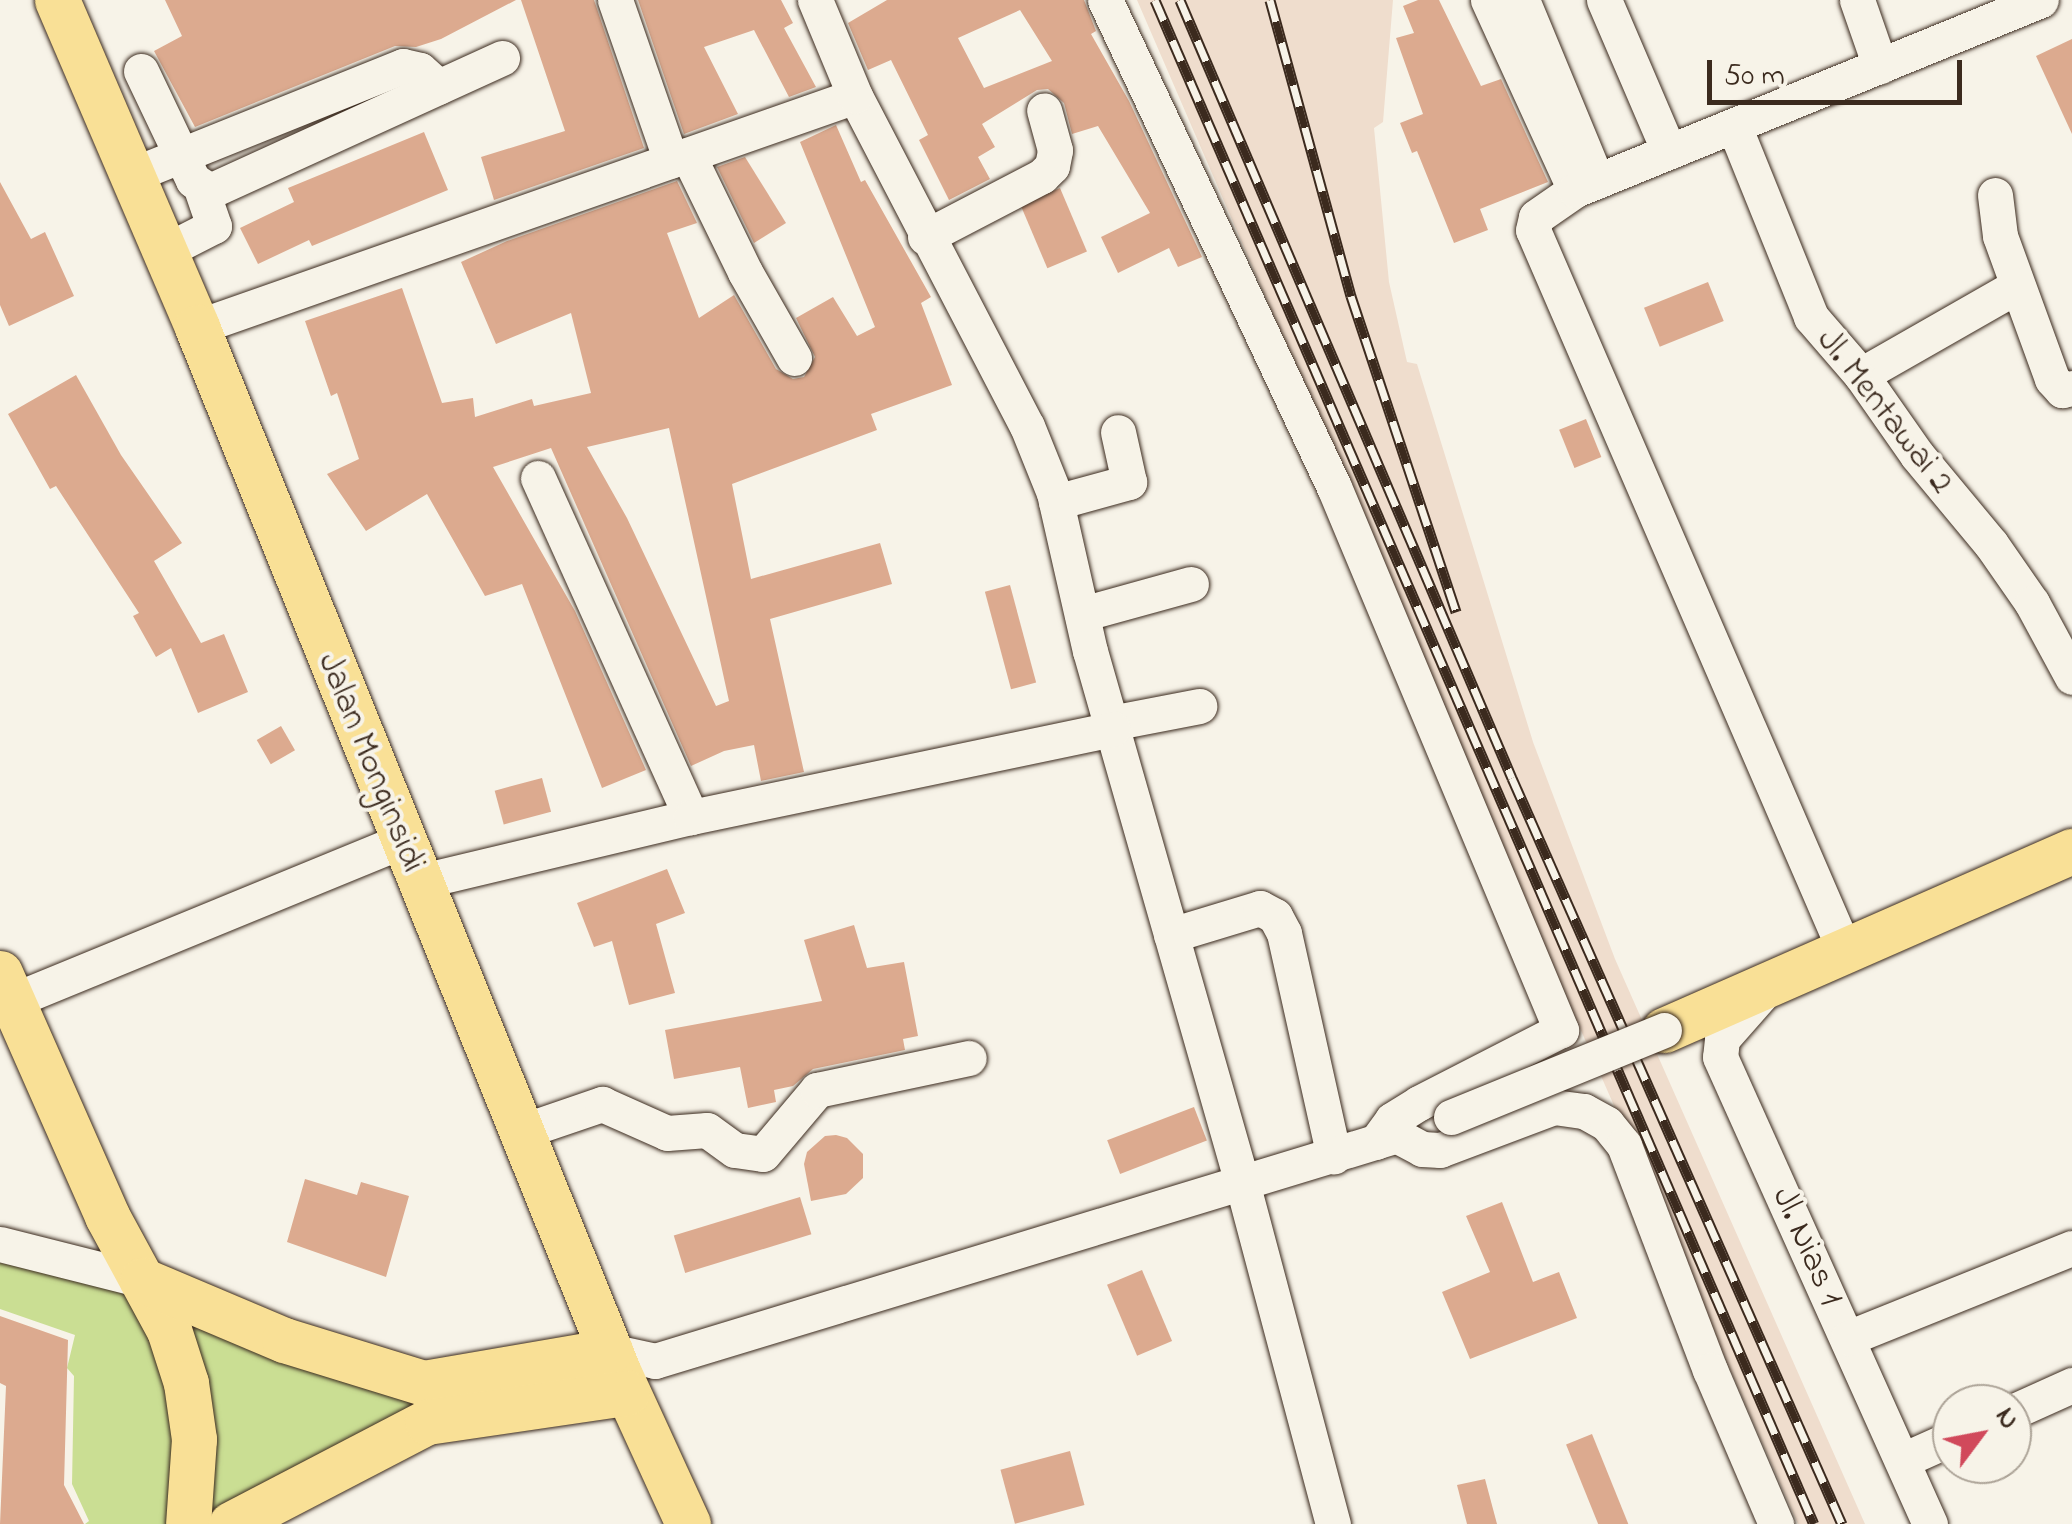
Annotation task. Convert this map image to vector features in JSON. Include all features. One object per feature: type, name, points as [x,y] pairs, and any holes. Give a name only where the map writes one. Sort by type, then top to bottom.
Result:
[{"type":"main road","name":"Jalan Monginsidi","points":[[56,0],[197,327],[610,1350],[641,1377],[688,1524]]},
{"type":"main road","points":[[1664,1030],[2072,851]]},
{"type":"main road","points":[[7,986],[107,1216],[168,1330],[186,1383],[194,1439],[188,1524]]},
{"type":"main road","points":[[142,1280],[426,1403],[641,1377]]},
{"type":"main road","points":[[231,1524],[426,1403],[610,1350]]},
{"type":"street","points":[[615,0],[679,158],[794,358]]},
{"type":"street","points":[[815,0],[854,96],[1027,426],[1056,502],[1112,726],[1243,1186],[1333,1524]]},
{"type":"street","points":[[1106,0],[1334,487],[1561,1030],[1392,1120],[1386,1139]]},
{"type":"street","points":[[1488,0],[1586,186]]},
{"type":"street","points":[[1522,0],[1586,186]]},
{"type":"street","points":[[1604,0],[1670,152]]},
{"type":"street","points":[[1857,0],[1880,66]]},
{"type":"street","points":[[1844,949],[1533,230],[1536,217],[1586,186],[2041,0]]},
{"type":"street","points":[[201,189],[222,188],[502,58]]},
{"type":"street","points":[[132,175],[403,66],[420,70],[439,87]]},
{"type":"street","points":[[141,71],[201,189],[214,226],[164,251]]},
{"type":"street","points":[[197,327],[854,96]]},
{"type":"street","points":[[925,236],[1052,166],[1055,150],[1044,110]]},
{"type":"street","name":"Jl. Mentawai 2","points":[[1734,126],[1811,318],[1862,375],[1918,455],[2012,573],[2072,677]]},
{"type":"street","points":[[1995,195],[2000,236],[2052,379],[2062,390],[2072,388]]},
{"type":"street","points":[[1862,375],[2017,286]]},
{"type":"street","points":[[1056,502],[1130,482],[1118,432]]},
{"type":"street","points":[[538,478],[691,817]]},
{"type":"street","points":[[1082,614],[1192,584]]},
{"type":"street","points":[[7,986],[410,862],[691,817],[1199,706]]},
{"type":"street","points":[[1171,934],[1260,908],[1275,916],[1284,933],[1334,1156]]},
{"type":"street","name":"Jl. Nias 1","points":[[1771,982],[1722,1039],[1720,1058],[1930,1524]]},
{"type":"street","points":[[641,1377],[1386,1139],[1664,1030]]},
{"type":"street","points":[[520,1132],[602,1104],[652,1129],[668,1133],[707,1130],[735,1150],[762,1154],[817,1090],[969,1058]]},
{"type":"street","points":[[1386,1139],[1440,1150],[1554,1106],[1584,1111],[1607,1124],[1624,1145],[1710,1370],[1776,1524]]},
{"type":"street","points":[[0,1244],[142,1280]]},
{"type":"street","points":[[1848,1338],[2072,1248]]},
{"type":"street","points":[[2032,1403],[2072,1385]]},
{"type":"street","points":[[1904,1460],[1932,1447]]},
{"type":"shaded area","points":[[1137,0],[1393,0],[1383,122],[1374,128],[1389,282],[1407,362],[1417,364],[1533,742],[1615,959],[1865,1524],[1798,1524],[1404,628],[1404,617]]},
{"type":"green space","points":[[0,1263],[134,1288],[143,1306],[178,1436],[175,1524],[85,1524],[89,1521],[72,1484],[74,1376],[67,1368],[75,1335],[0,1309]]},
{"type":"green space","points":[[152,1289],[432,1397],[196,1524]]},
{"type":"building","points":[[165,0],[516,0],[441,39],[416,47],[395,46],[195,127],[154,51],[182,36]]},
{"type":"building","points":[[521,0],[594,0],[644,148],[494,200],[481,157],[565,131]]},
{"type":"building","points":[[638,0],[781,0],[793,23],[784,28],[816,87],[789,97],[754,30],[704,47],[738,114],[684,134]]},
{"type":"building","points":[[887,0],[1084,0],[1096,31],[1091,34],[1129,101],[1202,257],[1178,267],[1169,248],[1118,273],[1101,237],[1150,213],[1098,126],[1072,134],[1064,103],[1048,89],[1037,90],[982,124],[995,147],[978,157],[990,179],[949,200],[919,140],[928,135],[891,60],[868,70],[848,23]],"holes":[[[1020,10],[1052,61],[984,88],[958,38]]]},
{"type":"building","points":[[1418,0],[1439,0],[1481,86],[1501,79],[1548,182],[1480,209],[1488,230],[1454,243],[1417,151],[1412,153],[1400,123],[1423,114],[1396,38],[1414,33],[1403,6]]},
{"type":"building","points":[[2072,39],[2072,134],[2036,56]]},
{"type":"building","points":[[836,125],[861,182],[865,180],[931,297],[921,303],[952,385],[871,414],[877,430],[732,484],[751,579],[880,543],[892,584],[770,619],[804,772],[761,781],[754,745],[724,751],[691,766],[551,448],[493,467],[575,611],[646,770],[602,788],[522,584],[485,596],[427,494],[366,531],[327,474],[359,459],[337,393],[331,396],[305,321],[402,288],[442,403],[473,398],[475,417],[532,399],[534,406],[591,393],[571,313],[496,344],[461,262],[507,241],[677,181],[697,223],[667,233],[699,318],[734,295],[776,369],[793,379],[804,377],[815,357],[796,318],[833,297],[857,336],[875,327],[800,142]],"holes":[[[669,428],[729,701],[716,706],[627,518],[587,447]]]},
{"type":"building","points":[[424,132],[448,190],[312,246],[309,240],[258,264],[240,228],[294,202],[288,188]]},
{"type":"building","points":[[745,157],[786,223],[754,243],[717,167]]},
{"type":"building","points":[[0,182],[31,239],[45,232],[74,296],[9,326],[0,305]]},
{"type":"building","points":[[1060,188],[1087,252],[1047,268],[1020,205]]},
{"type":"building","points":[[1708,282],[1724,321],[1660,347],[1644,308]]},
{"type":"building","points":[[76,375],[121,455],[182,543],[154,561],[201,643],[224,634],[248,692],[198,713],[171,648],[156,657],[133,616],[139,613],[56,486],[50,489],[8,414]]},
{"type":"building","points":[[1586,419],[1601,457],[1574,468],[1559,430]]},
{"type":"building","points":[[1010,585],[1036,683],[1011,689],[985,592]]},
{"type":"building","points":[[281,726],[295,750],[271,764],[257,740]]},
{"type":"building","points":[[542,778],[551,812],[504,824],[495,791]]},
{"type":"building","points":[[667,869],[685,913],[656,924],[675,993],[629,1005],[612,941],[594,947],[577,903]]},
{"type":"building","points":[[854,925],[867,968],[904,962],[918,1036],[903,1039],[905,1050],[813,1069],[793,1086],[774,1090],[776,1102],[748,1108],[740,1067],[674,1079],[665,1030],[822,1001],[804,940]]},
{"type":"building","points":[[1194,1107],[1207,1141],[1120,1174],[1107,1140]]},
{"type":"building","points":[[825,1136],[847,1138],[863,1154],[863,1178],[846,1194],[811,1201],[804,1164],[807,1152]]},
{"type":"building","points":[[305,1179],[357,1195],[361,1182],[409,1196],[386,1277],[287,1242]]},
{"type":"building","points":[[800,1197],[811,1234],[685,1273],[674,1236]]},
{"type":"building","points":[[1502,1202],[1533,1282],[1559,1272],[1577,1318],[1470,1359],[1442,1292],[1490,1272],[1466,1216]]},
{"type":"building","points":[[1142,1270],[1172,1341],[1137,1356],[1107,1285]]},
{"type":"building","points":[[0,1316],[68,1340],[64,1485],[84,1524],[0,1524],[6,1386],[0,1383]]},
{"type":"building","points":[[1592,1434],[1628,1524],[1598,1524],[1566,1444]]},
{"type":"building","points":[[1070,1451],[1084,1505],[1015,1524],[1000,1470]]},
{"type":"building","points":[[1485,1479],[1497,1524],[1467,1524],[1457,1485]]},
{"type":"railway","points":[[1155,0],[1814,1524]]},
{"type":"railway","points":[[1180,0],[1512,778],[1842,1524]]},
{"type":"railway","points":[[1270,0],[1351,296],[1456,612]]}]
